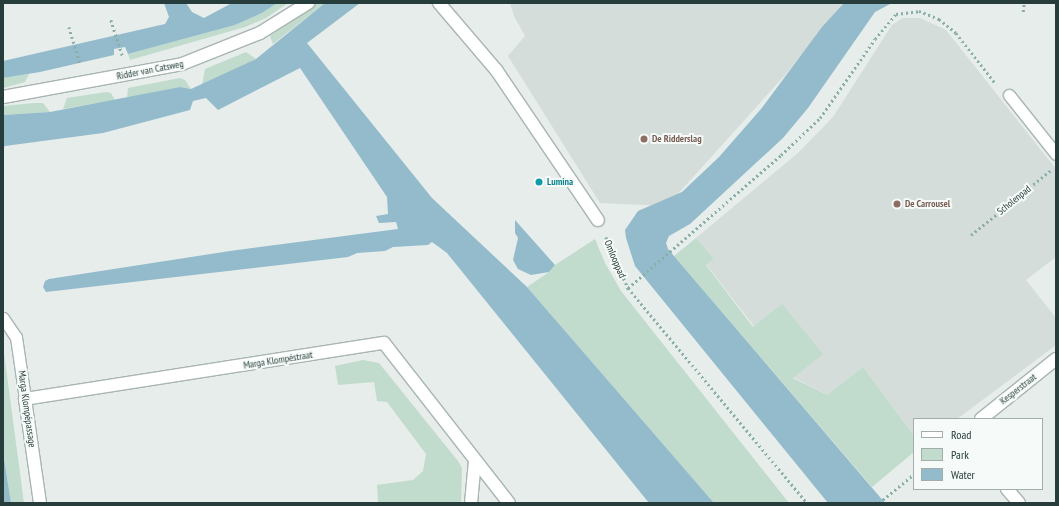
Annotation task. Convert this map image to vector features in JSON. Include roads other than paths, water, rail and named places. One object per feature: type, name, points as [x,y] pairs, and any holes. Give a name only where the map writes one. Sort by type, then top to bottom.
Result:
[{"type":"street","name":"Ridder van Catsweg","points":[[3,97],[182,64],[260,33],[308,3]]},
{"type":"street","points":[[439,3],[497,70],[598,220]]},
{"type":"street","name":"Marga Klompéstraat","points":[[25,399],[384,343],[509,503]]},
{"type":"street","name":"Kesperstraat","points":[[981,418],[1056,359]]},
{"type":"street","name":"Marga Klompépassage","points":[[25,399],[40,503]]},
{"type":"street","points":[[471,503],[475,461]]},
{"type":"street","points":[[1008,490],[1019,503]]},
{"type":"lane","points":[[1009,95],[1056,154]]},
{"type":"lane","name":"Marga Klompépassage","points":[[3,318],[16,337],[25,399]]},
{"type":"water","points":[[164,3],[186,3],[192,12],[204,18],[232,3],[277,3],[262,13],[235,25],[128,54],[125,47],[114,49],[114,55],[40,72],[3,78],[3,61],[165,24],[169,17]]},
{"type":"water","points":[[325,3],[360,3],[307,43],[432,198],[527,287],[714,503],[649,503],[447,253],[432,242],[428,245],[393,247],[385,251],[357,253],[348,257],[46,292],[43,287],[45,281],[49,279],[230,251],[398,229],[396,222],[379,223],[376,216],[388,214],[387,197],[300,68],[218,110],[206,98],[193,101],[190,110],[103,133],[5,146],[3,148],[3,115],[50,112],[180,87],[191,89],[256,59]]},
{"type":"water","points":[[844,3],[892,3],[875,12],[808,108],[783,138],[690,224],[669,236],[666,243],[668,249],[885,503],[828,503],[635,266],[625,230],[638,211],[682,192],[719,157],[761,109],[822,27]]},
{"type":"water","points":[[515,220],[555,265],[549,272],[531,275],[518,269],[513,260],[518,238],[515,233]]},
{"type":"water","points":[[3,452],[11,503],[3,503]]},
{"type":"place","name":"De Ridderslag","points":[[644,139]]},
{"type":"place","name":"Lumina","points":[[539,182]]},
{"type":"place","name":"De Carrousel","points":[[897,204]]}]
